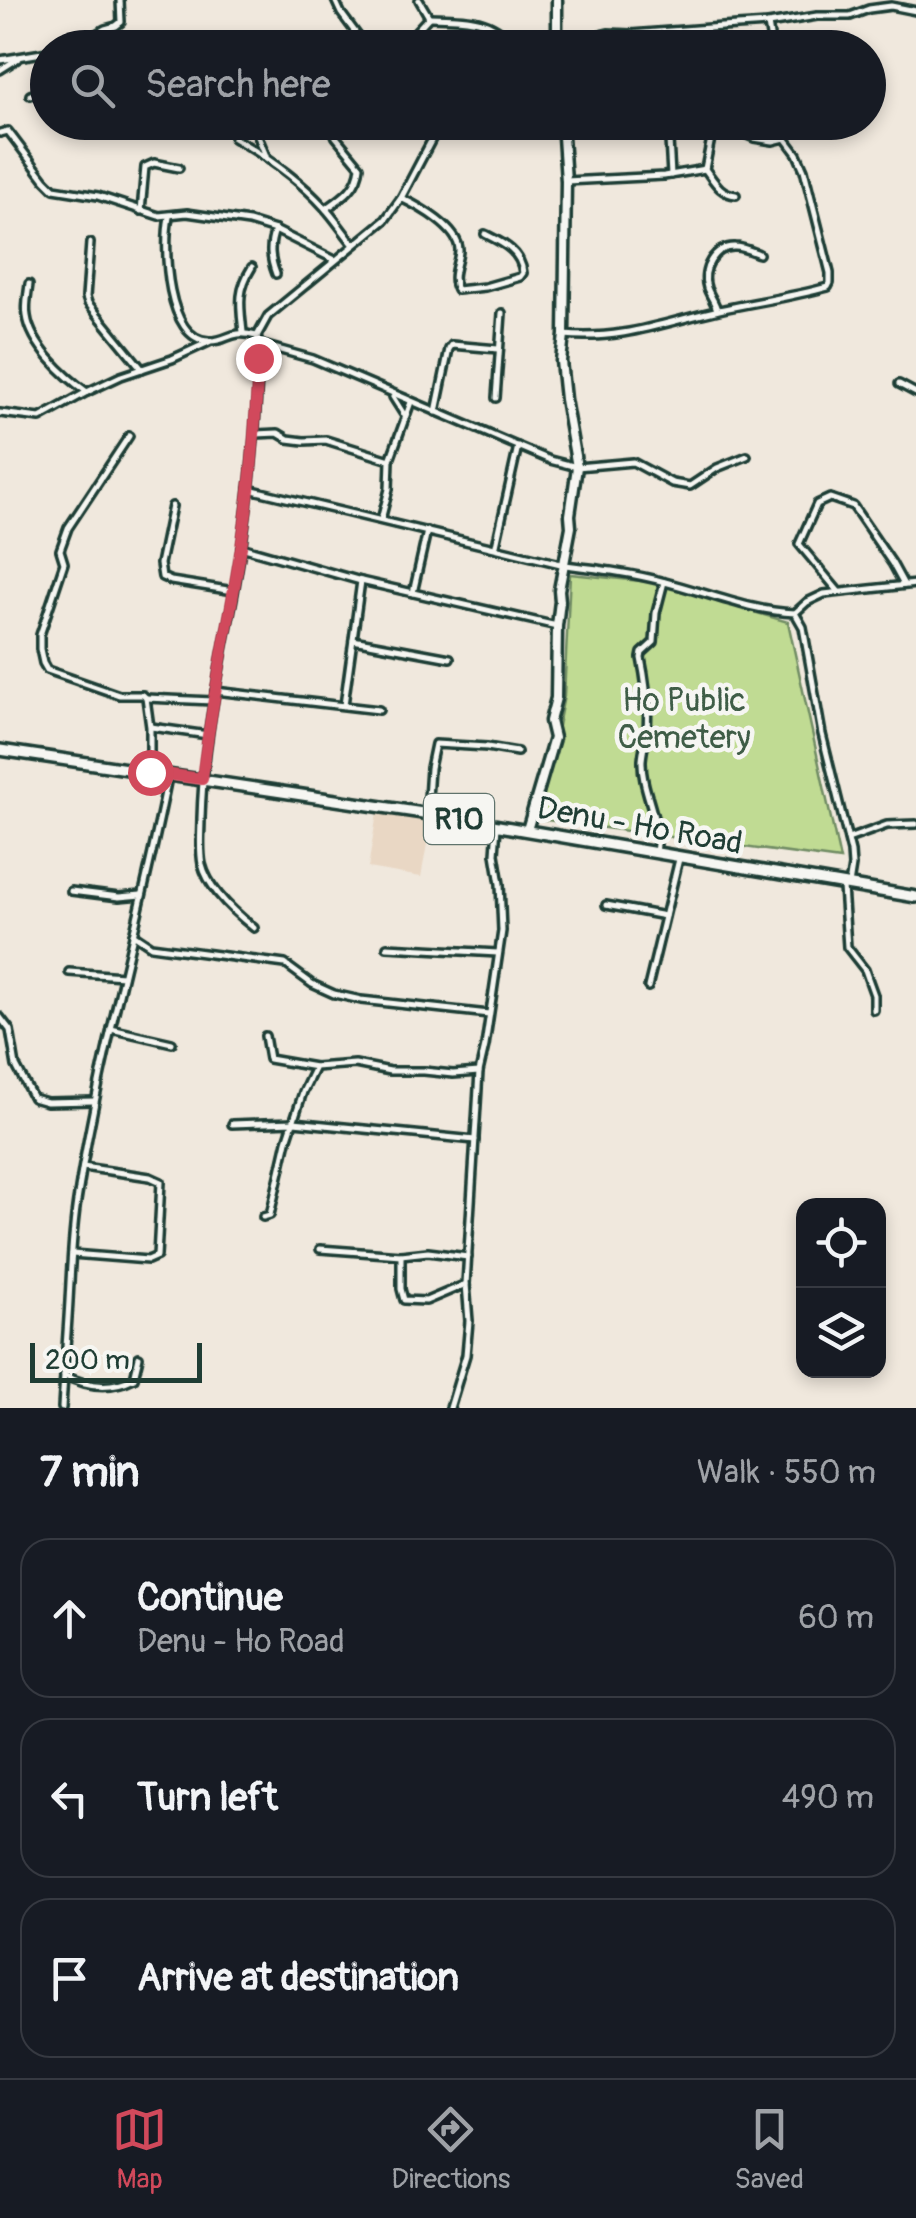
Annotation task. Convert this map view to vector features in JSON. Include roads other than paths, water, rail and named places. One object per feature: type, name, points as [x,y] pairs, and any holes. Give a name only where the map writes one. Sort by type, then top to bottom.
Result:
[{"type":"main road","name":"Denu - Ho Road","points":[[0,750],[497,825],[916,897]]},
{"type":"street","points":[[102,30],[121,22],[120,0]]},
{"type":"street","points":[[335,0],[354,30]]},
{"type":"street","points":[[419,0],[429,16]]},
{"type":"street","points":[[557,30],[558,0]]},
{"type":"street","points":[[686,30],[850,16],[891,6],[916,11]]},
{"type":"street","points":[[429,16],[478,20],[500,30]]},
{"type":"street","points":[[417,30],[429,16]]},
{"type":"street","points":[[768,24],[769,30]]},
{"type":"street","points":[[0,70],[25,54]]},
{"type":"street","points":[[0,60],[30,54]]},
{"type":"street","points":[[0,133],[8,131],[54,189],[98,196],[169,216],[186,213],[249,222],[336,260]]},
{"type":"street","points":[[238,140],[266,156],[326,209],[354,245]]},
{"type":"street","points":[[257,140],[266,156]]},
{"type":"street","points":[[326,209],[353,188],[360,173],[360,166],[338,140]]},
{"type":"street","points":[[254,928],[226,902],[203,867],[201,838],[202,779],[256,434],[257,336],[268,316],[386,220],[432,140]]},
{"type":"street","points":[[527,830],[554,738],[550,721],[556,698],[558,590],[578,467],[561,362],[566,180],[563,140]]},
{"type":"street","points":[[669,140],[670,175]]},
{"type":"street","points":[[711,140],[705,168],[718,187],[736,195]]},
{"type":"street","points":[[564,335],[626,334],[717,310],[823,289],[830,283],[804,170],[786,140]]},
{"type":"street","points":[[141,211],[144,167],[154,163],[180,168]]},
{"type":"street","points":[[566,180],[670,175],[705,168]]},
{"type":"street","points":[[402,198],[441,223],[458,240],[453,283],[457,290],[485,287],[523,273],[520,258],[485,234]]},
{"type":"street","points":[[169,216],[168,284],[181,322],[196,337],[208,342]]},
{"type":"street","points":[[274,230],[270,259],[276,274]]},
{"type":"street","points":[[90,243],[88,303],[142,369]]},
{"type":"street","points":[[717,310],[706,286],[706,267],[712,257],[724,248],[735,247],[759,254]]},
{"type":"street","points":[[243,332],[240,293],[252,267]]},
{"type":"street","points":[[29,284],[30,326],[54,364],[86,392]]},
{"type":"street","points":[[496,398],[502,312]]},
{"type":"street","points":[[0,413],[40,418],[86,392],[208,342],[243,332],[257,336]]},
{"type":"street","points":[[259,344],[313,359],[550,460],[578,467],[633,462],[672,482],[690,486],[717,468],[747,456]]},
{"type":"street","points":[[436,412],[452,345],[498,348]]},
{"type":"street","points":[[898,384],[916,393]]},
{"type":"street","points":[[392,394],[406,416]]},
{"type":"street","points":[[381,520],[389,489],[390,460],[411,401]]},
{"type":"street","points":[[256,434],[326,440],[390,460]]},
{"type":"street","points":[[129,436],[68,528],[60,550],[64,563],[40,635],[42,663],[47,670],[119,695],[213,700]]},
{"type":"street","points":[[495,547],[518,446]]},
{"type":"street","points":[[249,489],[564,565],[664,582],[774,612],[795,613],[824,594],[916,584]]},
{"type":"street","points":[[839,592],[799,544],[817,504],[830,498],[853,506],[904,586]]},
{"type":"street","points":[[172,506],[160,564],[162,577],[234,591]]},
{"type":"street","points":[[413,593],[428,531]]},
{"type":"street","points":[[241,548],[361,582],[557,626]]},
{"type":"street","points":[[344,705],[361,582]]},
{"type":"street","points":[[656,852],[657,828],[642,760],[648,692],[641,658],[654,642],[664,582]]},
{"type":"street","points":[[795,613],[803,627],[822,734],[848,839],[852,866],[846,885],[847,947],[865,970],[874,995],[874,1010]]},
{"type":"street","points":[[353,640],[450,658]]},
{"type":"street","points":[[214,691],[379,710]]},
{"type":"street","points":[[146,698],[150,772]]},
{"type":"street","points":[[150,726],[208,735]]},
{"type":"street","points":[[427,814],[435,744],[487,746],[517,752]]},
{"type":"street","points":[[62,1408],[72,1232],[94,1101],[155,846],[168,775]]},
{"type":"street","points":[[848,839],[887,825],[916,824]]},
{"type":"street","points":[[450,1408],[466,1355],[469,1322],[466,1284],[479,1072],[502,910],[495,854],[497,825]]},
{"type":"street","points":[[648,987],[680,856]]},
{"type":"street","points":[[71,892],[141,895]]},
{"type":"street","points":[[606,905],[665,916]]},
{"type":"street","points":[[133,934],[151,946],[285,964],[312,984],[360,1000],[489,1014]]},
{"type":"street","points":[[387,947],[498,953]]},
{"type":"street","points":[[69,972],[123,976]]},
{"type":"street","points":[[0,1017],[10,1030],[16,1066],[33,1098],[47,1102],[94,1101]]},
{"type":"street","points":[[110,1029],[172,1043]]},
{"type":"street","points":[[266,1036],[269,1059],[315,1067],[355,1064],[390,1071],[479,1072]]},
{"type":"street","points":[[262,1217],[270,1215],[302,1092],[315,1067]]},
{"type":"street","points":[[232,1124],[294,1122],[475,1140]]},
{"type":"street","points":[[72,1254],[148,1260],[156,1256],[161,1182],[83,1168]]},
{"type":"street","points":[[320,1250],[401,1255],[428,1252],[468,1257]]},
{"type":"street","points":[[401,1255],[404,1300],[426,1301],[466,1284]]},
{"type":"street","points":[[64,1376],[95,1386],[126,1382],[134,1378],[139,1357]]},
{"type":"park label","name":"Ho Public Cemetery","points":[[684,718]]}]
